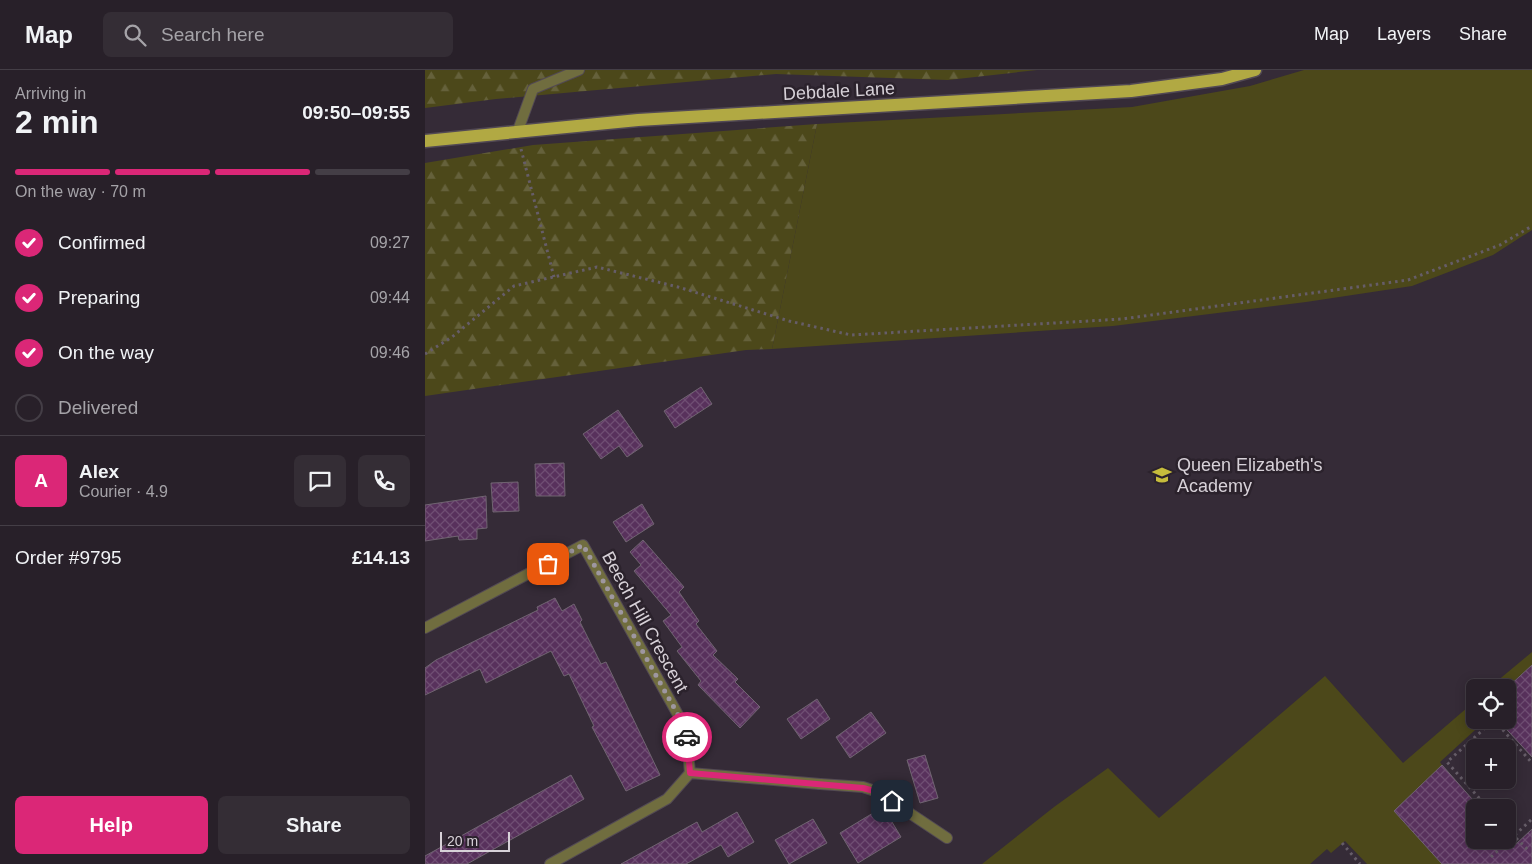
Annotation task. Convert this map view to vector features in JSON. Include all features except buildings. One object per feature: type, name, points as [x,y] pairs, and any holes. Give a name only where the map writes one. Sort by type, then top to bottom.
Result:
[{"type":"main road","name":"Debdale Lane","points":[[425,141],[638,120],[1131,91],[1223,79],[1255,70]]},
{"type":"street","points":[[517,133],[533,89],[579,70]]},
{"type":"street","name":"Beech Hill Crescent","points":[[425,628],[583,545],[686,729],[690,773]]},
{"type":"street","points":[[550,864],[667,799],[690,773],[863,788],[878,792],[947,838]]},
{"type":"path","points":[[517,133],[554,277]]},
{"type":"path","points":[[425,354],[452,337],[514,286],[597,268],[677,286],[789,321],[851,336],[1122,320],[1408,280],[1500,245],[1532,226]]},
{"type":"path","points":[[1481,799],[1447,762],[1484,729]]},
{"type":"path","points":[[1502,729],[1532,763]]},
{"type":"path","points":[[1516,834],[1532,818]]},
{"type":"path","points":[[1516,838],[1529,851]]},
{"type":"path","points":[[1342,843],[1361,864]]},
{"type":"path","points":[[1491,857],[1500,849]]},
{"type":"green space","points":[[425,70],[1037,70],[948,80],[776,74],[496,99],[425,108]]},
{"type":"green space","points":[[1304,70],[1532,70],[1532,230],[1493,255],[1412,286],[1306,302],[1113,326],[772,349],[817,124],[1132,107],[1250,86]]},
{"type":"green space","points":[[817,124],[772,349],[746,350],[425,396],[425,163],[533,145]]},
{"type":"green space","points":[[1532,652],[1532,665],[1516,679],[1500,679]]},
{"type":"green space","points":[[1325,676],[1403,763],[1466,709],[1466,729],[1476,729],[1440,762],[1442,765],[1394,811],[1442,864],[1367,864],[1345,841],[1331,853],[1327,849],[1310,864],[982,864],[1054,807],[1108,768],[1159,818]]},
{"type":"way so far","points":[[548,564],[583,545],[686,729],[687,737]]},
{"type":"place","name":"Queen Elizabeth's Academy","points":[[1162,475]]},
{"type":"route","points":[[687,737],[690,773],[863,788],[878,792],[892,801]]}]
